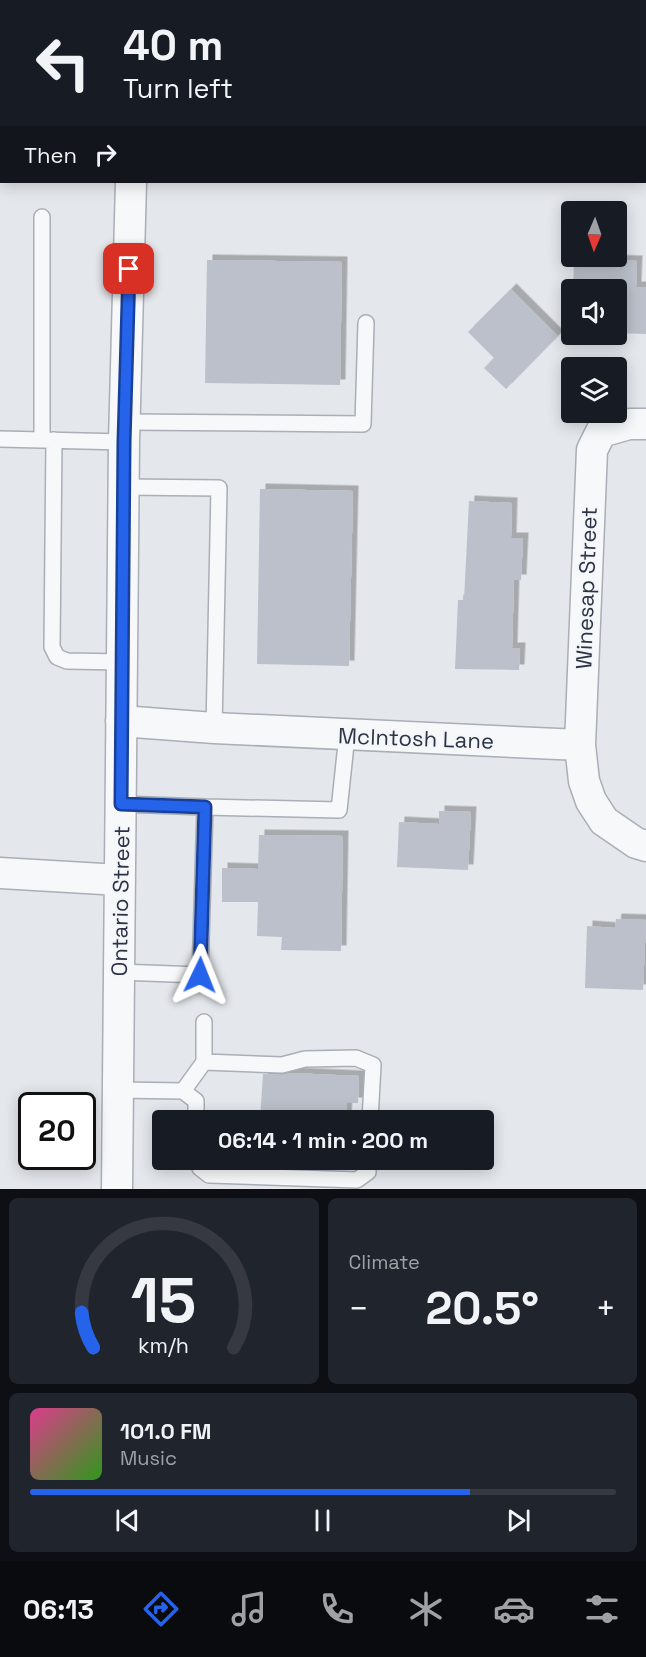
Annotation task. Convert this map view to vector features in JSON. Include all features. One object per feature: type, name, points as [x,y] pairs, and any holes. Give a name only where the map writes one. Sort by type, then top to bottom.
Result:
[{"type":"street","name":"Ontario Street","points":[[117,1189],[124,487],[131,183]]},
{"type":"street","name":"Winesap Street","points":[[580,745],[592,450],[601,432],[628,424],[646,424]]},
{"type":"street","name":"Mclntosh Lane","points":[[121,721],[347,735],[580,745]]},
{"type":"street","points":[[580,745],[584,781],[591,801],[604,821],[636,843],[646,846]]},
{"type":"street","points":[[0,873],[120,880]]},
{"type":"lane","points":[[42,217],[52,647],[57,657],[67,661],[122,662]]},
{"type":"lane","points":[[0,439],[48,440],[125,432],[363,424],[366,323]]},
{"type":"lane","points":[[124,487],[219,488],[214,728]]},
{"type":"lane","points":[[121,804],[339,810],[347,735]]},
{"type":"lane","points":[[119,972],[200,975],[205,807]]},
{"type":"lane","points":[[183,1091],[204,1062],[204,1022]]},
{"type":"lane","points":[[204,1062],[282,1065],[305,1059],[356,1058],[373,1065],[371,1110]]},
{"type":"lane","points":[[118,1090],[183,1091],[196,1101],[196,1110]]},
{"type":"lane","points":[[203,1170],[209,1175],[357,1180],[368,1170]]},
{"type":"building","points":[[207,260],[342,262],[340,385],[205,383]]},
{"type":"building","points":[[627,261],[637,261],[636,287],[646,287],[646,334],[627,333],[627,279],[573,279],[574,267],[627,267]]},
{"type":"building","points":[[511,289],[558,336],[506,389],[484,368],[494,358],[468,332]]},
{"type":"building","points":[[260,489],[353,491],[349,666],[257,664]]},
{"type":"building","points":[[469,501],[512,503],[511,538],[523,538],[521,580],[514,580],[512,648],[520,648],[519,670],[455,669],[458,600],[464,600]]},
{"type":"building","points":[[439,811],[471,812],[468,870],[397,867],[399,822],[439,824]]},
{"type":"building","points":[[259,835],[343,836],[341,951],[281,950],[282,937],[257,936],[258,902],[222,902],[222,868],[258,869]]},
{"type":"building","points":[[616,919],[646,920],[643,990],[585,988],[587,926],[615,928]]},
{"type":"building","points":[[291,1073],[359,1076],[358,1103],[347,1103],[347,1110],[261,1110],[263,1074]]},
{"type":"route","points":[[129,269],[124,442],[121,804],[205,807],[200,975]]}]
